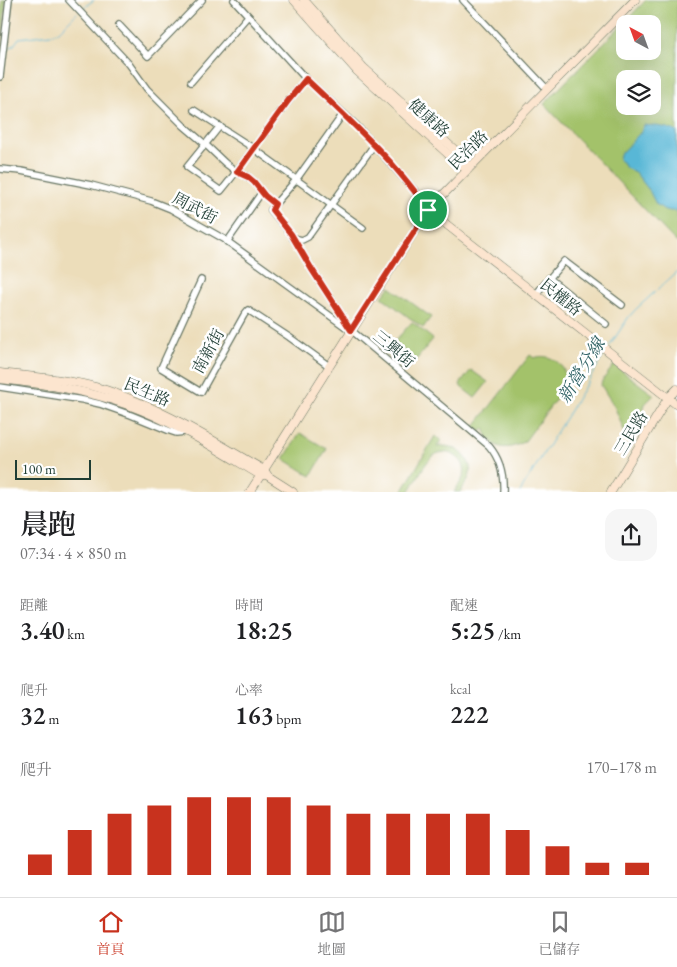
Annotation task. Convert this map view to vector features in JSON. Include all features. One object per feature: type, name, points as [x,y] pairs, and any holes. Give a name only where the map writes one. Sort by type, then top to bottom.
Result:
[{"type":"street","points":[[0,77],[8,0]]},
{"type":"street","name":"三興街","points":[[69,0],[129,64],[147,89],[184,126],[224,163],[254,182],[265,196],[275,204],[272,210],[291,234],[351,330],[489,446],[503,475],[503,492]]},
{"type":"street","points":[[118,25],[148,56],[202,0]]},
{"type":"street","points":[[234,0],[306,79],[374,145],[416,192],[428,210]]},
{"type":"street","name":"健康路","points":[[294,0],[344,51],[466,160],[468,169]]},
{"type":"street","name":"健康路","points":[[304,0],[344,51]]},
{"type":"street","points":[[463,0],[547,89]]},
{"type":"street","name":"民治路","points":[[250,492],[264,474],[351,330],[428,210],[635,0]]},
{"type":"street","points":[[190,82],[248,16]]},
{"type":"street","points":[[220,126],[187,167],[221,191],[306,79]]},
{"type":"street","points":[[194,110],[253,148],[363,228]]},
{"type":"street","points":[[275,204],[296,180],[343,114]]},
{"type":"street","points":[[293,238],[302,240],[308,237],[374,145]]},
{"type":"street","name":"周武街","points":[[0,169],[21,171],[90,185],[151,201],[171,209],[217,235],[351,330]]},
{"type":"street","points":[[227,242],[262,192]]},
{"type":"street","name":"民權路","points":[[428,210],[677,405]]},
{"type":"street","points":[[536,294],[564,261],[622,305]]},
{"type":"street","points":[[549,278],[606,324]]},
{"type":"street","name":"南新街","points":[[201,280],[161,368],[202,392],[248,310],[329,366]]},
{"type":"street","name":"民生路","points":[[0,373],[85,385],[130,399],[193,429],[294,492]]},
{"type":"street","name":"民生路","points":[[0,379],[84,392],[129,406],[157,417],[264,474]]},
{"type":"street","name":"民生路","points":[[0,387],[83,400],[112,407],[170,432],[186,432]]},
{"type":"street","name":"三民路","points":[[611,492],[668,398],[677,390]]},
{"type":"green space","points":[[2,0],[6,0],[0,61],[0,23]]},
{"type":"green space","points":[[646,0],[677,0],[677,243],[544,104],[616,31],[616,60],[661,60],[661,15],[631,15]]},
{"type":"green space","points":[[390,287],[431,317],[423,328],[382,297]]},
{"type":"green space","points":[[412,322],[433,339],[416,360],[394,342]]},
{"type":"green space","points":[[392,342],[415,361],[407,370],[384,352]]},
{"type":"green space","points":[[530,355],[534,358],[551,358],[560,364],[565,374],[565,385],[525,441],[512,447],[500,447],[491,441],[484,428],[481,432],[474,427]]},
{"type":"green space","points":[[614,365],[654,395],[645,404],[641,420],[627,438],[615,408],[601,385]]},
{"type":"green space","points":[[471,370],[488,382],[475,398],[461,387],[460,384]]},
{"type":"green space","points":[[2,384],[60,390],[62,392],[3,386]]},
{"type":"green space","points":[[79,394],[135,411],[167,425],[167,427],[76,397]]},
{"type":"green space","points":[[300,433],[327,449],[311,476],[284,459]]},
{"type":"green space","points":[[435,436],[441,440],[437,447],[443,446],[455,449],[465,457],[470,468],[467,481],[460,492],[454,492],[464,475],[463,464],[450,453],[438,453],[427,463],[409,492],[402,492]]},
{"type":"water","points":[[644,125],[665,127],[677,132],[677,211],[663,209],[656,204],[649,190],[635,172],[626,168],[619,160],[620,154],[640,133]]},
{"type":"waterway","points":[[80,10],[94,0]]},
{"type":"waterway","points":[[9,48],[19,38],[51,34],[59,31],[77,13]]},
{"type":"waterway","name":"新營分線","points":[[609,347],[635,310],[677,272]]},
{"type":"waterway","name":"新營分線","points":[[520,492],[606,352]]},
{"type":"route","points":[[306,79],[374,145],[416,192],[428,210],[351,330],[291,234],[272,210],[275,204],[265,196],[254,182],[237,172],[306,79]]}]
